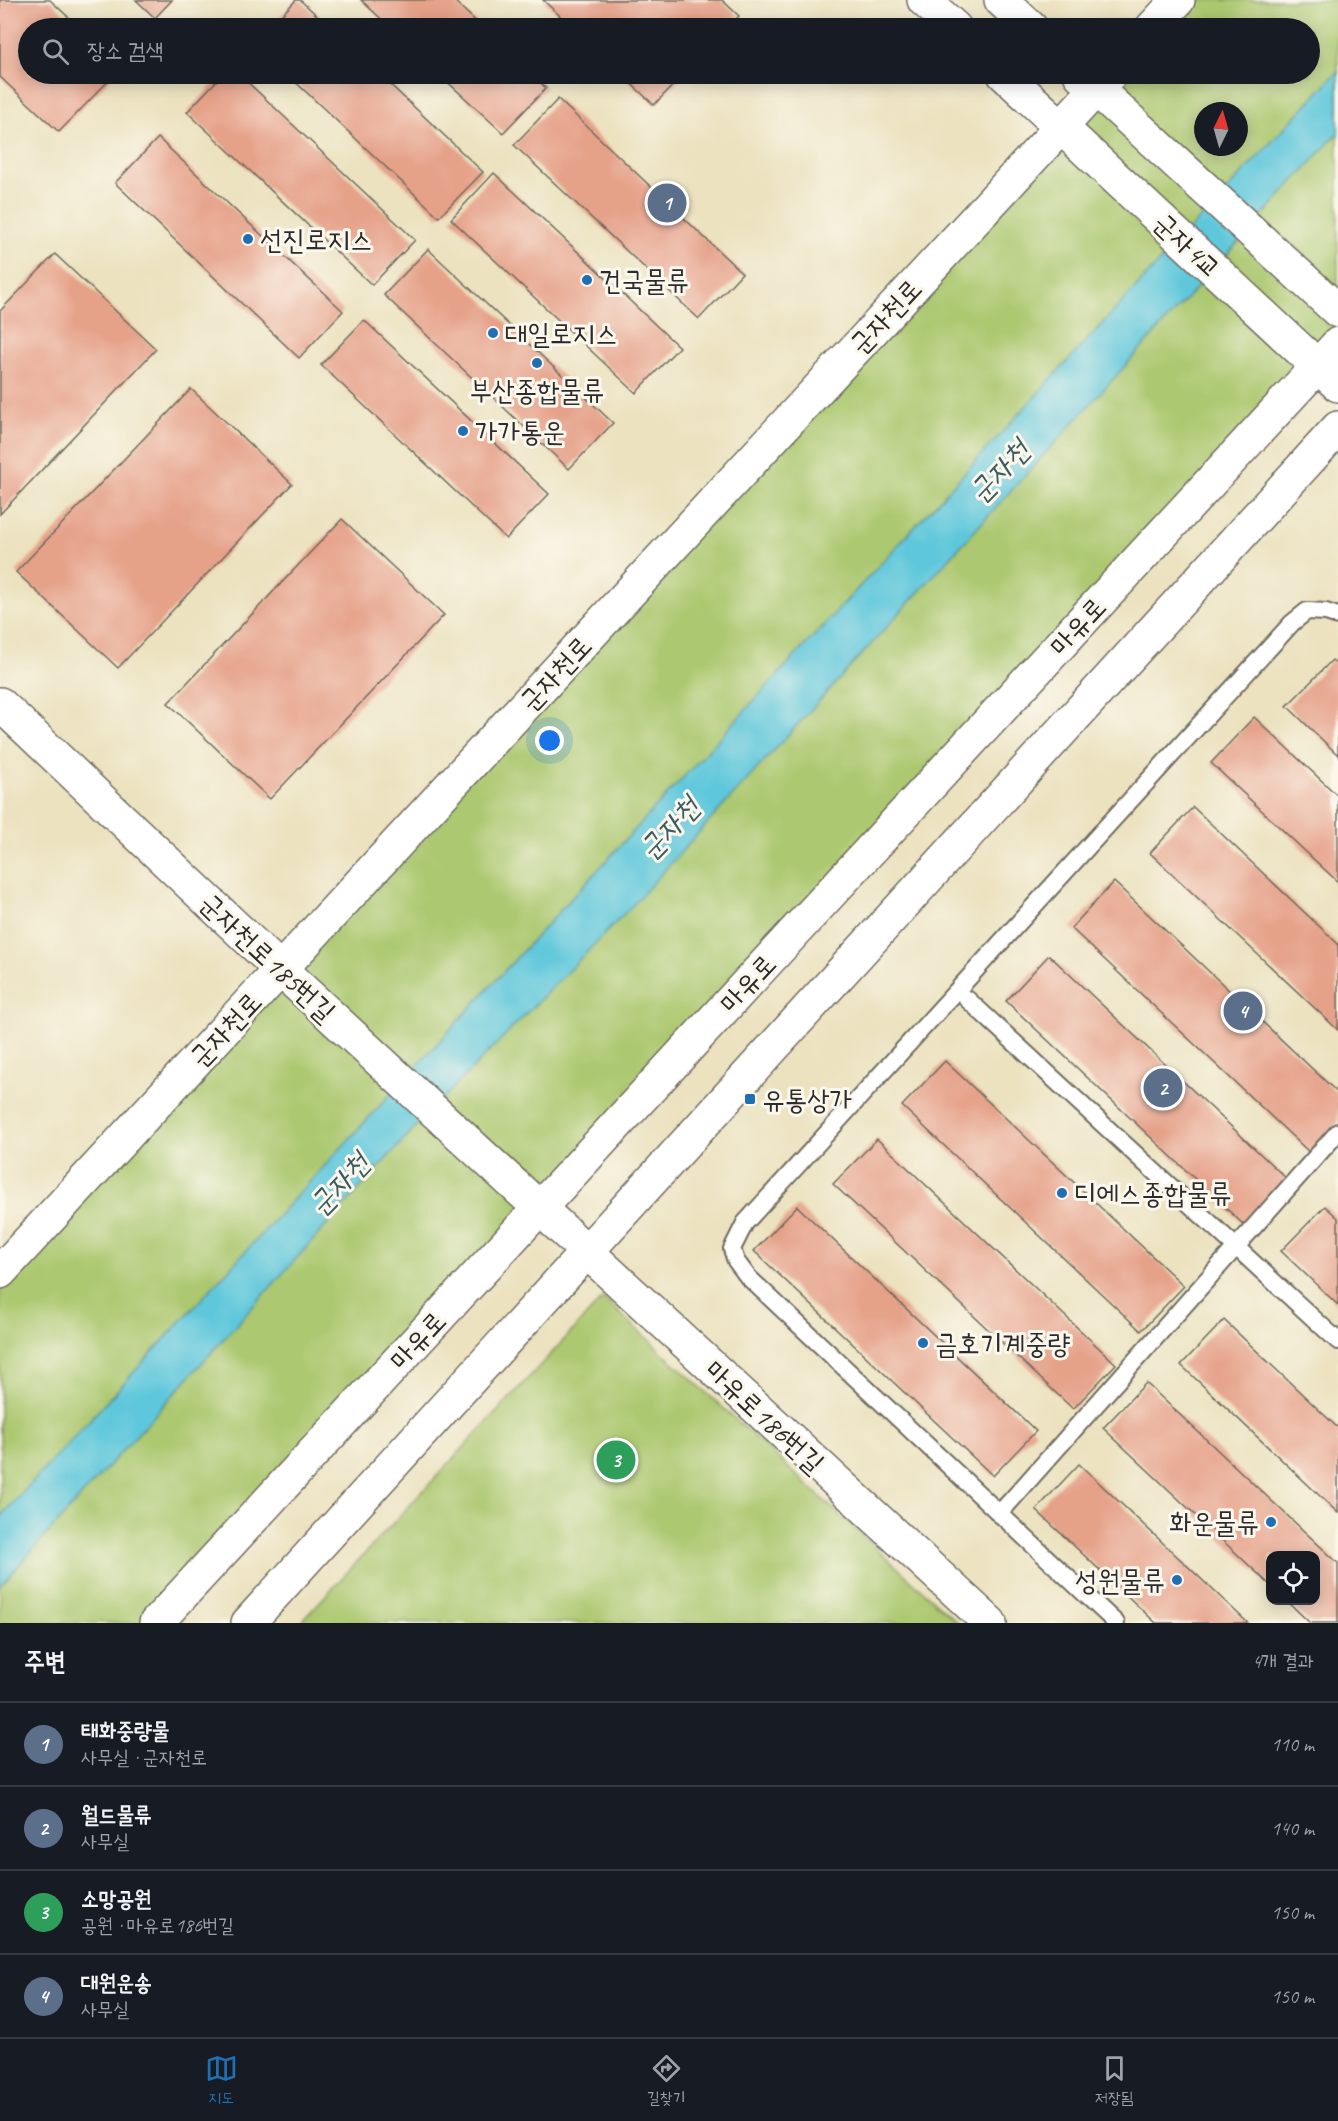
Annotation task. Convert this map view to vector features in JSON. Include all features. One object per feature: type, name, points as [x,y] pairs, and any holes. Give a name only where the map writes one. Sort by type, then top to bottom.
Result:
[{"type":"street","points":[[924,0],[944,18]]},
{"type":"street","points":[[1000,0],[1020,18]]},
{"type":"street","points":[[1161,18],[1178,0]]},
{"type":"street","name":"군자4교","points":[[1015,84],[1263,315],[1331,365]]},
{"type":"street","name":"군자천로","points":[[0,1272],[1061,126],[1091,84]]},
{"type":"street","points":[[1101,84],[1153,141],[1338,311]]},
{"type":"street","name":"마유로","points":[[156,1623],[540,1208],[1331,365]]},
{"type":"street","name":"마유로","points":[[248,1623],[1338,428]]},
{"type":"street","name":"군자천로185번길","points":[[0,704],[280,969],[540,1208]]},
{"type":"street","name":"마유로186번길","points":[[540,1208],[990,1623]]},
{"type":"lane","points":[[1116,1623],[748,1277],[736,1260],[732,1249],[736,1236],[753,1214],[1292,623],[1307,611],[1326,612],[1338,616]]},
{"type":"lane","points":[[967,999],[1338,1341]]},
{"type":"lane","points":[[999,1514],[1338,1132]]},
{"type":"green space","points":[[1178,0],[1338,0],[1338,349],[158,1623],[0,1623],[0,1272],[1101,84],[1320,84],[1320,18],[1161,18]]},
{"type":"green space","points":[[603,1298],[958,1623],[300,1623]]},
{"type":"water","name":"군자천","points":[[1338,71],[1338,133],[631,907],[419,1123],[0,1586],[0,1517]]},
{"type":"building","points":[[0,0],[50,0],[69,18],[18,18],[18,84],[105,84],[59,132],[0,77]]},
{"type":"building","points":[[136,0],[172,0],[155,18]]},
{"type":"building","points":[[296,0],[300,0],[320,18],[279,18]]},
{"type":"building","points":[[361,0],[453,0],[472,18],[380,18]]},
{"type":"building","points":[[543,0],[722,0],[739,16],[737,18],[562,18]]},
{"type":"building","points":[[214,84],[250,84],[415,240],[372,285],[187,112]]},
{"type":"building","points":[[298,84],[390,84],[483,172],[439,217]]},
{"type":"building","points":[[450,84],[542,84],[546,88],[503,133]]},
{"type":"building","points":[[632,84],[674,84],[654,105]]},
{"type":"building","points":[[558,99],[742,273],[699,319],[514,145]]},
{"type":"building","points":[[158,138],[343,311],[299,358],[115,183]]},
{"type":"building","points":[[494,173],[679,347],[636,393],[451,219]]},
{"type":"building","points":[[428,249],[613,423],[569,469],[384,295]]},
{"type":"building","points":[[55,254],[156,349],[0,514],[0,311]]},
{"type":"building","points":[[364,320],[549,494],[506,539],[321,365]]},
{"type":"building","points":[[191,389],[292,484],[118,668],[16,572]]},
{"type":"building","points":[[342,519],[444,615],[270,799],[168,703]]},
{"type":"building","points":[[1332,660],[1338,666],[1338,755],[1287,706]]},
{"type":"building","points":[[1254,717],[1338,796],[1338,882],[1211,763]]},
{"type":"building","points":[[1193,807],[1338,944],[1338,1030],[1150,853]]},
{"type":"building","points":[[1114,882],[1338,1093],[1338,1123],[1310,1153],[1071,928]]},
{"type":"building","points":[[1049,955],[1288,1180],[1245,1226],[1006,1001]]},
{"type":"building","points":[[945,1061],[1184,1286],[1141,1331],[902,1106]]},
{"type":"building","points":[[877,1139],[1116,1364],[1073,1409],[833,1184]]},
{"type":"building","points":[[797,1206],[1036,1431],[993,1476],[754,1251]]},
{"type":"building","points":[[1325,1206],[1338,1218],[1338,1305],[1281,1251]]},
{"type":"building","points":[[1224,1320],[1338,1428],[1338,1513],[1181,1365]]},
{"type":"building","points":[[1146,1383],[1338,1563],[1338,1623],[1310,1623],[1291,1605],[1320,1605],[1320,1551],[1266,1551],[1266,1581],[1103,1428]]},
{"type":"building","points":[[1079,1464],[1248,1623],[1156,1623],[1036,1510]]},
{"type":"place","name":"태화중량물","points":[[667,203]]},
{"type":"place","name":"선진로지스","points":[[248,239]]},
{"type":"place","name":"건국물류","points":[[587,280]]},
{"type":"place","name":"대일로지스","points":[[493,333]]},
{"type":"place","name":"부산종합물류","points":[[537,363]]},
{"type":"place","name":"가가통운","points":[[463,431]]},
{"type":"place","name":"대원운송","points":[[1243,1011]]},
{"type":"place","name":"월드물류","points":[[1163,1088]]},
{"type":"place","name":"유통상가","points":[[750,1099]]},
{"type":"place","name":"디에스종합물류","points":[[1062,1193]]},
{"type":"place","name":"금호기계중량","points":[[923,1343]]},
{"type":"place","name":"소망공원","points":[[616,1460]]},
{"type":"place","name":"화운물류","points":[[1271,1522]]},
{"type":"place","name":"성원물류","points":[[1177,1580]]}]
